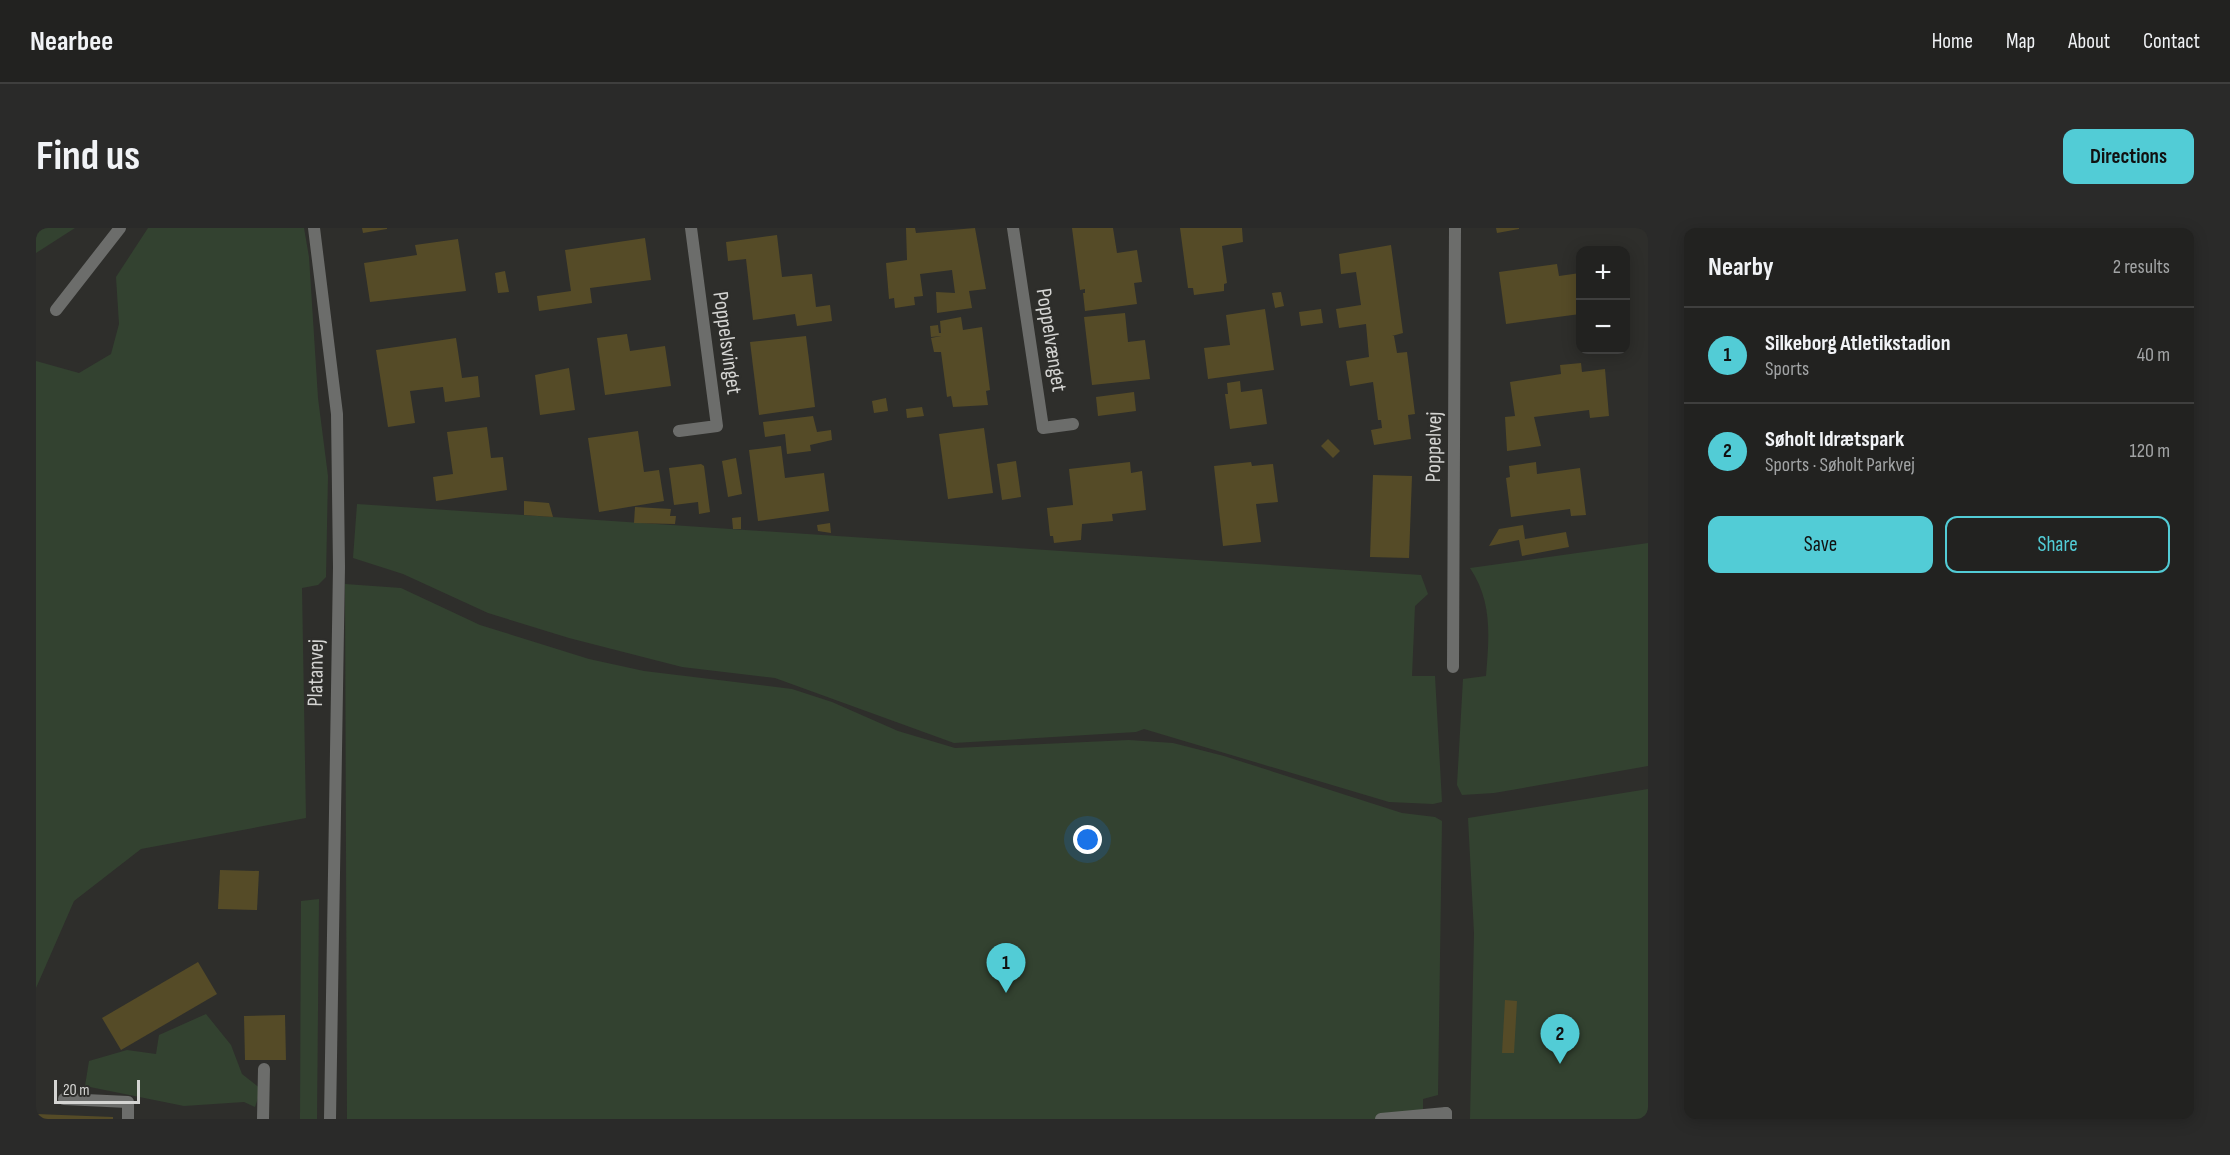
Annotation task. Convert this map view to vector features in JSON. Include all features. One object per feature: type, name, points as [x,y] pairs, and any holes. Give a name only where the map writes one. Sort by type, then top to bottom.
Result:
[{"type":"street","points":[[56,310],[120,228]]},
{"type":"street","name":"Platanvej","points":[[314,228],[337,414],[339,567],[330,1119]]},
{"type":"street","name":"Poppelsvinget","points":[[680,431],[717,426],[691,228]]},
{"type":"street","name":"Poppelvænget","points":[[1013,228],[1043,428],[1073,424]]},
{"type":"street","name":"Poppelvej","points":[[1453,667],[1455,228]]},
{"type":"street","points":[[263,1119],[264,1069]]},
{"type":"street","points":[[64,1099],[128,1102],[128,1119]]},
{"type":"street","points":[[1381,1119],[1446,1116]]},
{"type":"green space","points":[[36,228],[75,228],[36,253]]},
{"type":"green space","points":[[148,228],[304,228],[309,257],[318,398],[328,476],[326,577],[318,585],[302,588],[306,818],[141,849],[74,901],[36,988],[36,361],[79,373],[111,354],[119,324],[116,277]]},
{"type":"green space","points":[[357,504],[1421,575],[1428,594],[1415,606],[1412,676],[1435,676],[1442,802],[1433,804],[1389,802],[1144,729],[1136,732],[954,743],[775,678],[682,667],[569,638],[488,613],[403,574],[353,558]]},
{"type":"green space","points":[[1648,543],[1648,766],[1494,793],[1462,795],[1457,785],[1463,679],[1486,676],[1488,648],[1486,607],[1483,594],[1470,568]]},
{"type":"green space","points":[[345,584],[401,588],[480,625],[589,659],[644,671],[792,689],[832,702],[898,731],[955,748],[1129,740],[1173,743],[1224,756],[1402,813],[1435,817],[1442,821],[1438,1095],[1423,1099],[1423,1119],[347,1119]]},
{"type":"green space","points":[[1648,789],[1648,1119],[1470,1119],[1474,933],[1468,818]]},
{"type":"green space","points":[[319,899],[317,1119],[300,1119],[301,901]]},
{"type":"green space","points":[[206,1014],[231,1045],[242,1074],[261,1089],[255,1107],[244,1102],[184,1106],[85,1086],[89,1061],[127,1050],[156,1054],[159,1035]]},
{"type":"building","points":[[362,228],[387,228],[387,229],[363,233]]},
{"type":"building","points":[[906,228],[915,228],[916,233],[975,228],[986,289],[969,291],[972,308],[937,313],[936,292],[955,293],[952,270],[920,274],[923,296],[914,297],[915,305],[895,308],[894,298],[889,299],[886,263],[907,260]]},
{"type":"building","points":[[1072,228],[1113,228],[1117,253],[1137,250],[1142,282],[1134,283],[1137,304],[1085,311],[1083,293],[1085,289],[1080,290]]},
{"type":"building","points":[[1180,228],[1242,228],[1243,242],[1222,246],[1227,283],[1224,284],[1224,291],[1194,295],[1193,288],[1188,288]]},
{"type":"building","points":[[1496,228],[1519,228],[1519,229],[1497,233]]},
{"type":"building","points":[[777,235],[782,277],[812,274],[816,307],[830,305],[832,321],[797,326],[795,314],[753,320],[746,259],[728,261],[726,242]]},
{"type":"building","points":[[645,238],[651,280],[590,288],[592,303],[539,311],[537,296],[571,291],[565,250]]},
{"type":"building","points":[[458,239],[466,291],[370,302],[364,263],[417,255],[415,245]]},
{"type":"building","points":[[1391,245],[1403,333],[1392,336],[1394,336],[1397,353],[1407,352],[1415,414],[1408,415],[1411,439],[1374,445],[1371,430],[1382,428],[1381,420],[1378,420],[1373,382],[1350,386],[1346,361],[1369,357],[1366,324],[1339,328],[1336,309],[1361,305],[1356,272],[1341,274],[1339,254]]},
{"type":"building","points":[[1557,264],[1559,276],[1576,274],[1576,315],[1506,324],[1499,272]]},
{"type":"building","points":[[505,271],[509,292],[498,293],[495,273]]},
{"type":"building","points":[[1281,292],[1284,306],[1275,308],[1272,293]]},
{"type":"building","points":[[1265,309],[1274,370],[1208,379],[1204,348],[1230,345],[1226,315]]},
{"type":"building","points":[[1321,309],[1323,323],[1301,326],[1299,312]]},
{"type":"building","points":[[1125,313],[1128,342],[1145,340],[1150,379],[1092,385],[1084,317]]},
{"type":"building","points":[[961,317],[963,330],[982,327],[990,390],[986,391],[988,405],[953,407],[951,396],[947,397],[941,352],[934,352],[931,338],[941,336],[931,337],[930,326],[938,325],[939,333],[941,333],[940,321]]},
{"type":"building","points":[[627,334],[630,351],[665,346],[671,386],[605,395],[597,338]]},
{"type":"building","points":[[806,336],[815,407],[759,415],[750,342]]},
{"type":"building","points":[[456,338],[462,378],[478,376],[480,397],[445,402],[443,387],[410,391],[415,423],[388,427],[376,350]]},
{"type":"building","points":[[1581,363],[1582,372],[1605,369],[1609,416],[1590,418],[1589,410],[1534,417],[1541,446],[1507,451],[1505,417],[1515,416],[1510,382],[1561,374],[1560,365]]},
{"type":"building","points":[[569,368],[575,410],[540,415],[535,375]]},
{"type":"building","points":[[1240,381],[1241,392],[1262,389],[1267,424],[1230,429],[1225,394],[1228,394],[1227,383]]},
{"type":"building","points":[[1134,392],[1136,411],[1098,416],[1096,397]]},
{"type":"building","points":[[886,398],[888,411],[874,413],[872,401]]},
{"type":"building","points":[[922,407],[924,416],[907,418],[906,409]]},
{"type":"building","points":[[813,416],[817,432],[831,430],[832,440],[810,445],[811,451],[787,454],[785,434],[765,437],[763,422]]},
{"type":"building","points":[[487,427],[491,458],[503,457],[507,490],[436,501],[433,477],[453,474],[447,432]]},
{"type":"building","points":[[984,428],[993,493],[948,499],[939,434]]},
{"type":"building","points":[[638,431],[644,472],[659,470],[664,501],[599,512],[588,438]]},
{"type":"building","points":[[1328,439],[1340,451],[1333,458],[1321,446]]},
{"type":"building","points":[[781,446],[785,478],[824,473],[829,511],[758,521],[749,450]]},
{"type":"building","points":[[736,458],[742,494],[728,497],[722,461]]},
{"type":"building","points":[[1016,461],[1021,497],[1002,500],[997,464]]},
{"type":"building","points":[[1130,462],[1131,473],[1142,471],[1146,510],[1112,514],[1113,521],[1082,524],[1081,540],[1054,543],[1053,536],[1050,536],[1047,508],[1073,505],[1069,469]]},
{"type":"building","points":[[1251,462],[1252,466],[1273,464],[1278,502],[1256,504],[1261,542],[1223,546],[1214,466]]},
{"type":"building","points":[[1536,462],[1537,474],[1580,468],[1586,515],[1571,516],[1570,509],[1511,517],[1506,478],[1510,477],[1509,466]]},
{"type":"building","points":[[701,464],[704,466],[710,512],[699,514],[698,502],[674,505],[669,468]]},
{"type":"building","points":[[1373,475],[1412,476],[1409,558],[1370,557]]},
{"type":"building","points":[[524,501],[549,503],[553,517],[524,515]]},
{"type":"building","points":[[635,507],[671,509],[670,516],[676,516],[675,524],[634,523]]},
{"type":"building","points":[[741,517],[741,529],[733,529],[732,518]]},
{"type":"building","points":[[830,523],[831,533],[818,531],[817,525]]},
{"type":"building","points":[[1523,525],[1525,539],[1566,532],[1569,547],[1522,556],[1519,540],[1489,546],[1499,529]]},
{"type":"building","points":[[220,870],[259,871],[257,910],[218,909]]},
{"type":"building","points":[[198,962],[217,994],[121,1050],[102,1018]]},
{"type":"building","points":[[1505,1000],[1517,1001],[1514,1053],[1502,1053]]},
{"type":"building","points":[[285,1015],[286,1060],[245,1060],[244,1016]]},
{"type":"building","points":[[36,1114],[113,1117],[113,1119],[36,1119]]},
{"type":"place","name":"Silkeborg Atletikstadion","points":[[1006,993]]},
{"type":"place","name":"Søholt Idrætspark","points":[[1560,1064]]}]
